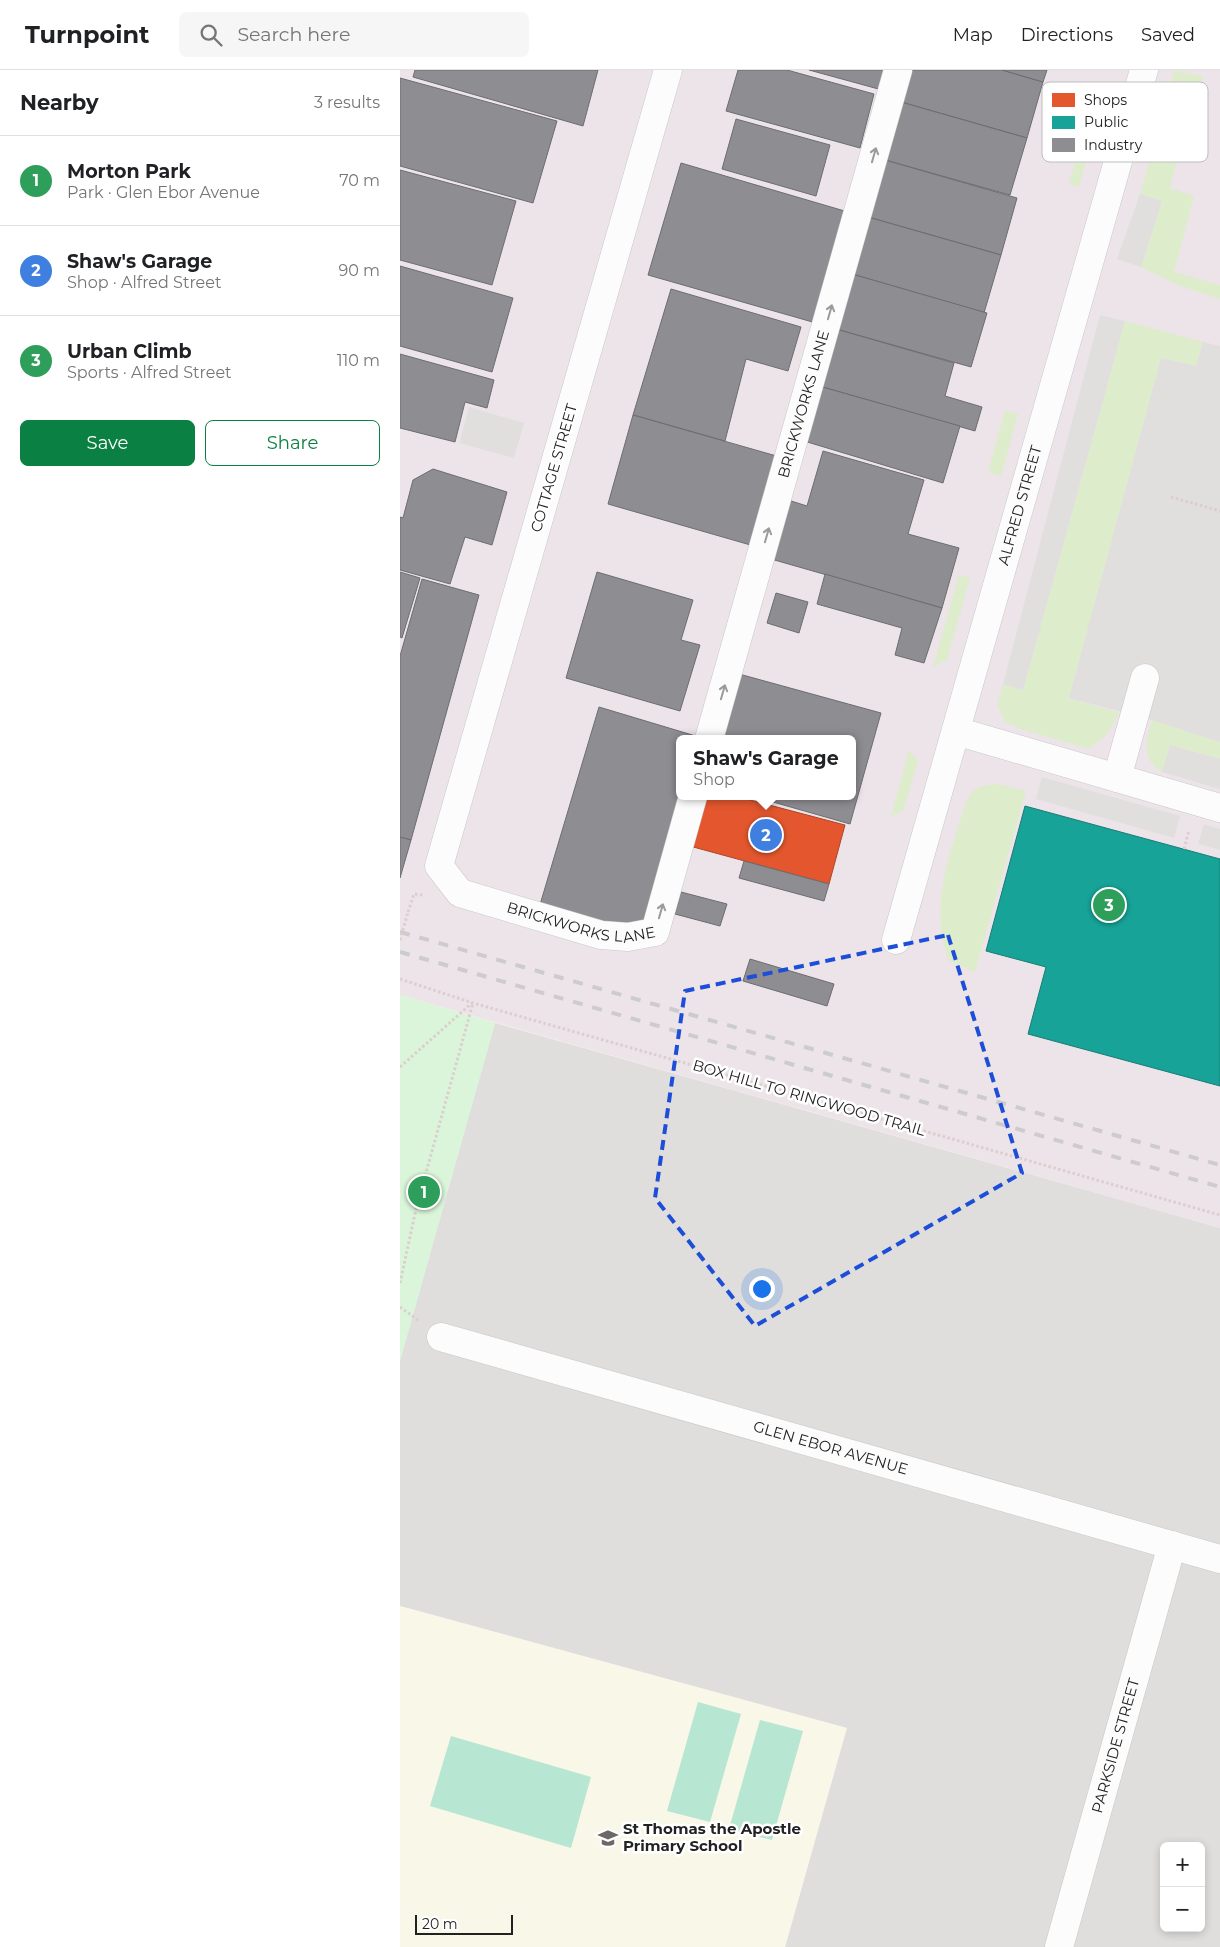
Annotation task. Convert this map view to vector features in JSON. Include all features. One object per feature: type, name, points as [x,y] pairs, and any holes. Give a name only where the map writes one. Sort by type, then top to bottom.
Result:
[{"type":"street","name":"COTTAGE STREET","points":[[439,866],[668,70]]},
{"type":"street","name":"BRICKWORKS LANE","points":[[711,735],[898,70]]},
{"type":"street","name":"ALFRED STREET","points":[[896,940],[1118,162]]},
{"type":"street","points":[[1117,778],[1145,678]]},
{"type":"street","points":[[956,731],[1220,808]]},
{"type":"street","name":"BRICKWORKS LANE","points":[[439,866],[460,893],[601,935],[628,937],[655,932],[692,800]]},
{"type":"street","name":"GLEN EBOR AVENUE","points":[[441,1337],[1220,1559]]},
{"type":"street","name":"PARKSIDE STREET","points":[[1059,1947],[1172,1545]]},
{"type":"path","points":[[1171,496],[1220,511]]},
{"type":"path","points":[[400,940],[408,912]]},
{"type":"path","name":"BOX HILL TO RINGWOOD TRAIL","points":[[400,979],[473,1003],[1220,1215]]},
{"type":"path","points":[[400,1067],[473,1003]]},
{"type":"path","points":[[400,1283],[416,1209],[473,1003]]},
{"type":"highlighted area","points":[[948,935],[1022,1173],[755,1326],[655,1198],[685,991]]},
{"type":"shaded area","points":[[400,70],[1220,70],[1220,1228],[400,995]]},
{"type":"shaded area","points":[[1140,194],[1162,201],[1141,267],[1117,259]]},
{"type":"shaded area","points":[[1100,315],[1125,321],[1023,690],[1003,684]]},
{"type":"shaded area","points":[[1203,342],[1220,346],[1220,742],[1152,720],[1069,698],[1161,358],[1196,366]]},
{"type":"shaded area","points":[[469,407],[524,423],[514,458],[459,443]]},
{"type":"shaded area","points":[[1170,745],[1220,759],[1220,789],[1162,772]]},
{"type":"shaded area","points":[[1042,777],[1180,816],[1174,838],[1036,799]]},
{"type":"shaded area","points":[[1204,824],[1220,829],[1220,850],[1198,844]]},
{"type":"shaded area","points":[[495,1023],[1220,1228],[1220,1947],[785,1947],[846,1728],[400,1606],[400,1361]]},
{"type":"shaded area","name":"St Thomas the Apostle Primary School","points":[[400,1606],[847,1728],[785,1947],[400,1947]]},
{"type":"green space","points":[[1174,70],[1203,76],[1201,82],[1171,82]]},
{"type":"green space","points":[[1075,162],[1086,162],[1079,187],[1069,184]]},
{"type":"green space","points":[[1150,162],[1177,162],[1170,188],[1194,196],[1174,272],[1220,285],[1220,299],[1177,285],[1141,267],[1162,201],[1140,194]]},
{"type":"green space","points":[[1125,321],[1203,342],[1196,366],[1161,358],[1069,698],[1120,713],[1107,734],[1089,749],[1023,730],[1005,722],[997,705],[1003,684],[1023,690]]},
{"type":"green space","points":[[1005,411],[1018,414],[1001,476],[988,472]]},
{"type":"green space","points":[[959,575],[970,578],[947,660],[933,667]]},
{"type":"green space","points":[[1152,720],[1220,742],[1220,759],[1170,745],[1162,772],[1155,767],[1148,756],[1147,742]]},
{"type":"green space","points":[[909,750],[918,761],[903,811],[891,816]]},
{"type":"green space","points":[[998,784],[1026,791],[975,972],[949,961],[943,941],[941,901],[948,860],[967,800],[976,789]]},
{"type":"green space","points":[[400,995],[495,1023],[400,1361]]},
{"type":"green space","points":[[698,1702],[741,1714],[710,1822],[667,1811]]},
{"type":"green space","points":[[760,1720],[803,1731],[772,1840],[729,1829]]},
{"type":"green space","points":[[451,1736],[591,1777],[571,1848],[430,1806]]},
{"type":"building: Shops","points":[[698,800],[750,800],[845,825],[829,884],[686,845]]},
{"type":"building: Public","points":[[1025,806],[1220,859],[1220,1086],[1028,1034],[1046,967],[986,951]]},
{"type":"building: Industry","points":[[415,70],[598,70],[583,126],[413,77]]},
{"type":"building: Industry","points":[[738,70],[787,70],[874,94],[860,148],[726,111]]},
{"type":"building: Industry","points":[[809,70],[887,70],[882,90]]},
{"type":"building: Industry","points":[[910,70],[1002,70],[1043,82],[1027,138],[901,102]]},
{"type":"building: Industry","points":[[1002,70],[1047,70],[1043,82]]},
{"type":"building: Industry","points":[[400,78],[557,121],[533,203],[400,166]]},
{"type":"building: Industry","points":[[901,102],[1027,138],[1010,195],[885,160]]},
{"type":"building: Industry","points":[[736,119],[830,145],[816,196],[722,169]]},
{"type":"building: Industry","points":[[885,160],[1017,198],[1001,255],[868,217]]},
{"type":"building: Industry","points":[[681,163],[848,212],[816,323],[648,275]]},
{"type":"building: Industry","points":[[400,170],[516,201],[492,285],[400,260]]},
{"type":"building: Industry","points":[[868,217],[1001,255],[984,313],[852,274]]},
{"type":"building: Industry","points":[[400,266],[513,298],[492,372],[400,346]]},
{"type":"building: Industry","points":[[852,274],[987,313],[971,367],[836,329]]},
{"type":"building: Industry","points":[[671,289],[801,327],[788,371],[746,359],[725,441],[633,415]]},
{"type":"building: Industry","points":[[836,329],[954,363],[945,396],[982,407],[975,431],[819,386]]},
{"type":"building: Industry","points":[[400,354],[494,380],[487,408],[465,402],[455,442],[400,428]]},
{"type":"building: Industry","points":[[819,386],[960,426],[943,483],[804,441]]},
{"type":"building: Industry","points":[[633,415],[780,457],[754,546],[608,504]]},
{"type":"building: Industry","points":[[823,451],[924,480],[908,534],[959,548],[942,608],[771,559],[788,500],[807,506]]},
{"type":"building: Industry","points":[[433,469],[507,492],[492,545],[465,537],[450,584],[400,570],[400,517],[403,518],[413,480]]},
{"type":"building: Industry","points":[[400,572],[420,578],[402,638],[400,637]]},
{"type":"building: Industry","points":[[597,572],[693,600],[681,640],[700,645],[680,711],[566,678]]},
{"type":"building: Industry","points":[[825,574],[942,608],[924,663],[895,655],[902,628],[817,604]]},
{"type":"building: Industry","points":[[422,579],[479,595],[411,840],[400,837],[400,656]]},
{"type":"building: Industry","points":[[776,593],[808,602],[799,633],[767,623]]},
{"type":"building: Industry","points":[[739,674],[881,713],[850,824],[766,800],[856,800],[856,735],[722,735]]},
{"type":"building: Industry","points":[[599,707],[692,735],[676,735],[676,800],[679,800],[650,920],[641,926],[584,921],[539,908]]},
{"type":"building: Industry","points":[[400,837],[411,840],[400,878]]},
{"type":"building: Industry","points":[[744,861],[829,884],[824,901],[739,878]]},
{"type":"building: Industry","points":[[681,892],[727,904],[720,926],[675,914]]},
{"type":"building: Industry","points":[[750,959],[834,984],[827,1006],[743,981]]},
{"type":"railway","points":[[400,932],[1220,1165]]},
{"type":"railway","points":[[400,952],[1220,1187]]},
{"type":"place","name":"Shaw's Garage","points":[[766,835]]},
{"type":"place","name":"Urban Climb","points":[[1109,905]]},
{"type":"place","name":"Morton Park","points":[[424,1192]]},
{"type":"place","name":"St Thomas the Apostle Primary School","points":[[608,1838]]}]
